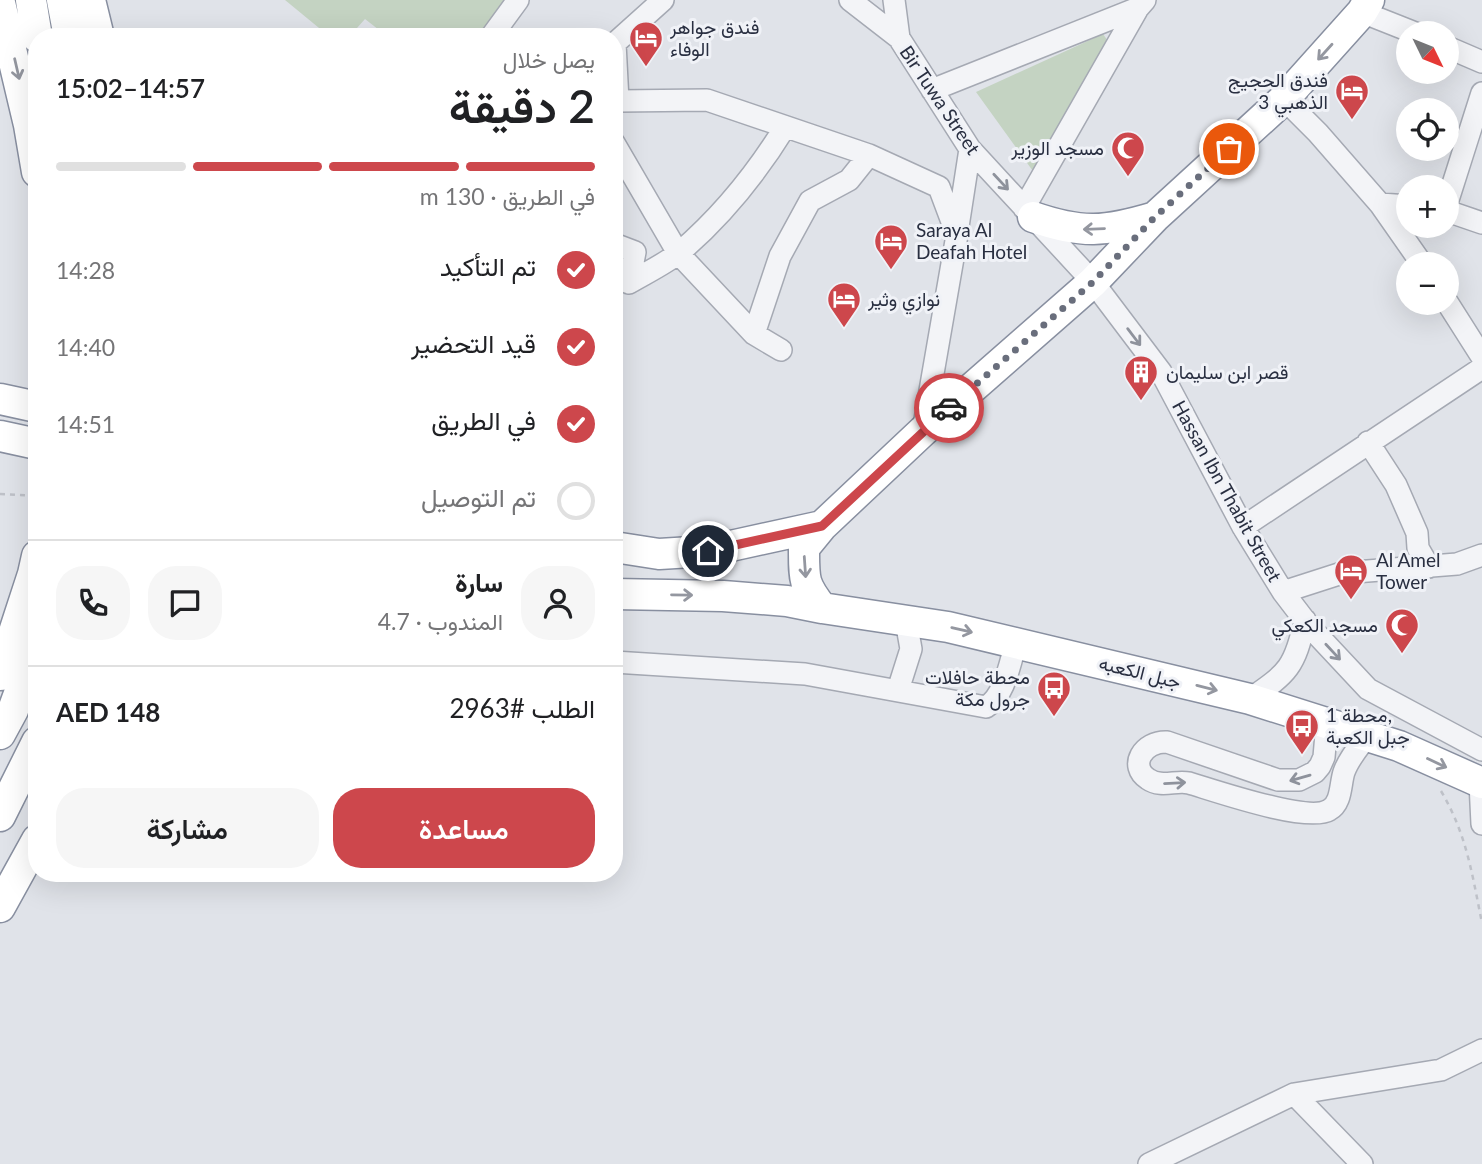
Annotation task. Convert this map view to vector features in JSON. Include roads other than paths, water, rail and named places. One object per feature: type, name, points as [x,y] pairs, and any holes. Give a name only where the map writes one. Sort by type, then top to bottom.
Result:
[{"type":"highway","points":[[31,0],[36,28]]},
{"type":"highway","points":[[62,0],[67,28]]},
{"type":"highway","points":[[90,0],[97,28]]},
{"type":"highway","points":[[0,3],[28,121]]},
{"type":"highway","points":[[822,608],[807,590],[804,548],[822,526],[923,431],[1093,282],[1155,217],[1284,99],[1365,6]]},
{"type":"highway","points":[[1029,212],[1061,227],[1090,231],[1123,227],[1155,217]]},
{"type":"highway","points":[[0,399],[28,404]]},
{"type":"highway","points":[[0,436],[28,442]]},
{"type":"highway","points":[[623,548],[659,554],[708,551],[822,526]]},
{"type":"highway","name":"جبل الكعبه","points":[[623,594],[723,596],[787,601],[948,627],[1250,699],[1399,746],[1481,783]]},
{"type":"highway","points":[[0,734],[28,597]]},
{"type":"highway","points":[[10,681],[28,657]]},
{"type":"highway","points":[[0,816],[28,760]]},
{"type":"highway","points":[[0,907],[28,856]]},
{"type":"street","points":[[498,28],[518,0]]},
{"type":"street","points":[[623,36],[663,0]]},
{"type":"street","points":[[850,0],[899,38]]},
{"type":"street","name":"Bir Tuwa Street","points":[[894,0],[899,38],[970,149],[1093,282]]},
{"type":"street","points":[[932,90],[1141,4]]},
{"type":"street","points":[[1029,212],[1141,4]]},
{"type":"street","points":[[1365,6],[1396,23]]},
{"type":"street","points":[[1460,53],[1482,62]]},
{"type":"street","points":[[1456,175],[1482,93]]},
{"type":"street","points":[[1284,99],[1318,133],[1380,204],[1414,252]]},
{"type":"street","points":[[623,110],[707,100],[869,155],[939,187],[957,235]]},
{"type":"street","points":[[623,247],[635,252],[629,284],[678,253],[728,206],[764,160],[785,127]]},
{"type":"street","points":[[923,431],[970,149]]},
{"type":"street","points":[[754,334],[780,256],[810,201],[849,180],[869,155]]},
{"type":"street","points":[[623,158],[678,253],[754,334],[781,350]]},
{"type":"street","points":[[1380,204],[1396,205]]},
{"type":"street","points":[[1459,215],[1482,223]]},
{"type":"street","name":"Hassan Ibn Thabit Street","points":[[1093,282],[1161,372],[1243,527],[1283,592],[1305,620],[1368,689],[1482,750]]},
{"type":"street","points":[[1455,315],[1482,358]]},
{"type":"street","points":[[1243,527],[1482,368]]},
{"type":"street","points":[[1368,442],[1396,485],[1417,533],[1418,548],[1429,567]]},
{"type":"street","points":[[1283,592],[1342,573],[1457,564],[1482,555]]},
{"type":"street","points":[[1250,699],[1289,669],[1300,645],[1305,620]]},
{"type":"street","points":[[898,690],[911,649],[906,621]]},
{"type":"street","points":[[623,663],[805,674],[986,706],[993,703],[999,695],[1016,643]]},
{"type":"street","points":[[1327,723],[1324,757],[1320,766],[1299,780],[1278,780],[1167,742],[1156,742],[1143,751],[1141,770],[1147,779],[1162,784],[1182,781],[1279,808],[1307,814],[1321,813],[1330,810],[1338,801],[1345,770],[1367,736]]},
{"type":"street","points":[[1481,783],[1482,824]]},
{"type":"street","points":[[1149,1164],[1294,1094],[1441,1070],[1482,1050]]},
{"type":"street","points":[[1294,1094],[1362,1164]]},
{"type":"place","name":"فندق جواهر الوفاء","points":[[646,68]]},
{"type":"place","name":"فندق الحجيج الذهبي 3","points":[[1352,121]]},
{"type":"place","name":"مسجد الوزير","points":[[1128,178]]},
{"type":"place","name":"Saraya Al Deafah Hotel","points":[[891,271]]},
{"type":"place","name":"نوازي وثير","points":[[844,329]]},
{"type":"place","name":"قصر ابن سليمان","points":[[1141,402]]},
{"type":"place","name":"Al Amel Tower","points":[[1351,601]]},
{"type":"place","name":"مسجد الكعكي","points":[[1402,655]]},
{"type":"place","name":"محطة حافلات جرول مكة","points":[[1054,718]]},
{"type":"place","name":"محطة 1, جبل الكعبة","points":[[1302,756]]}]
